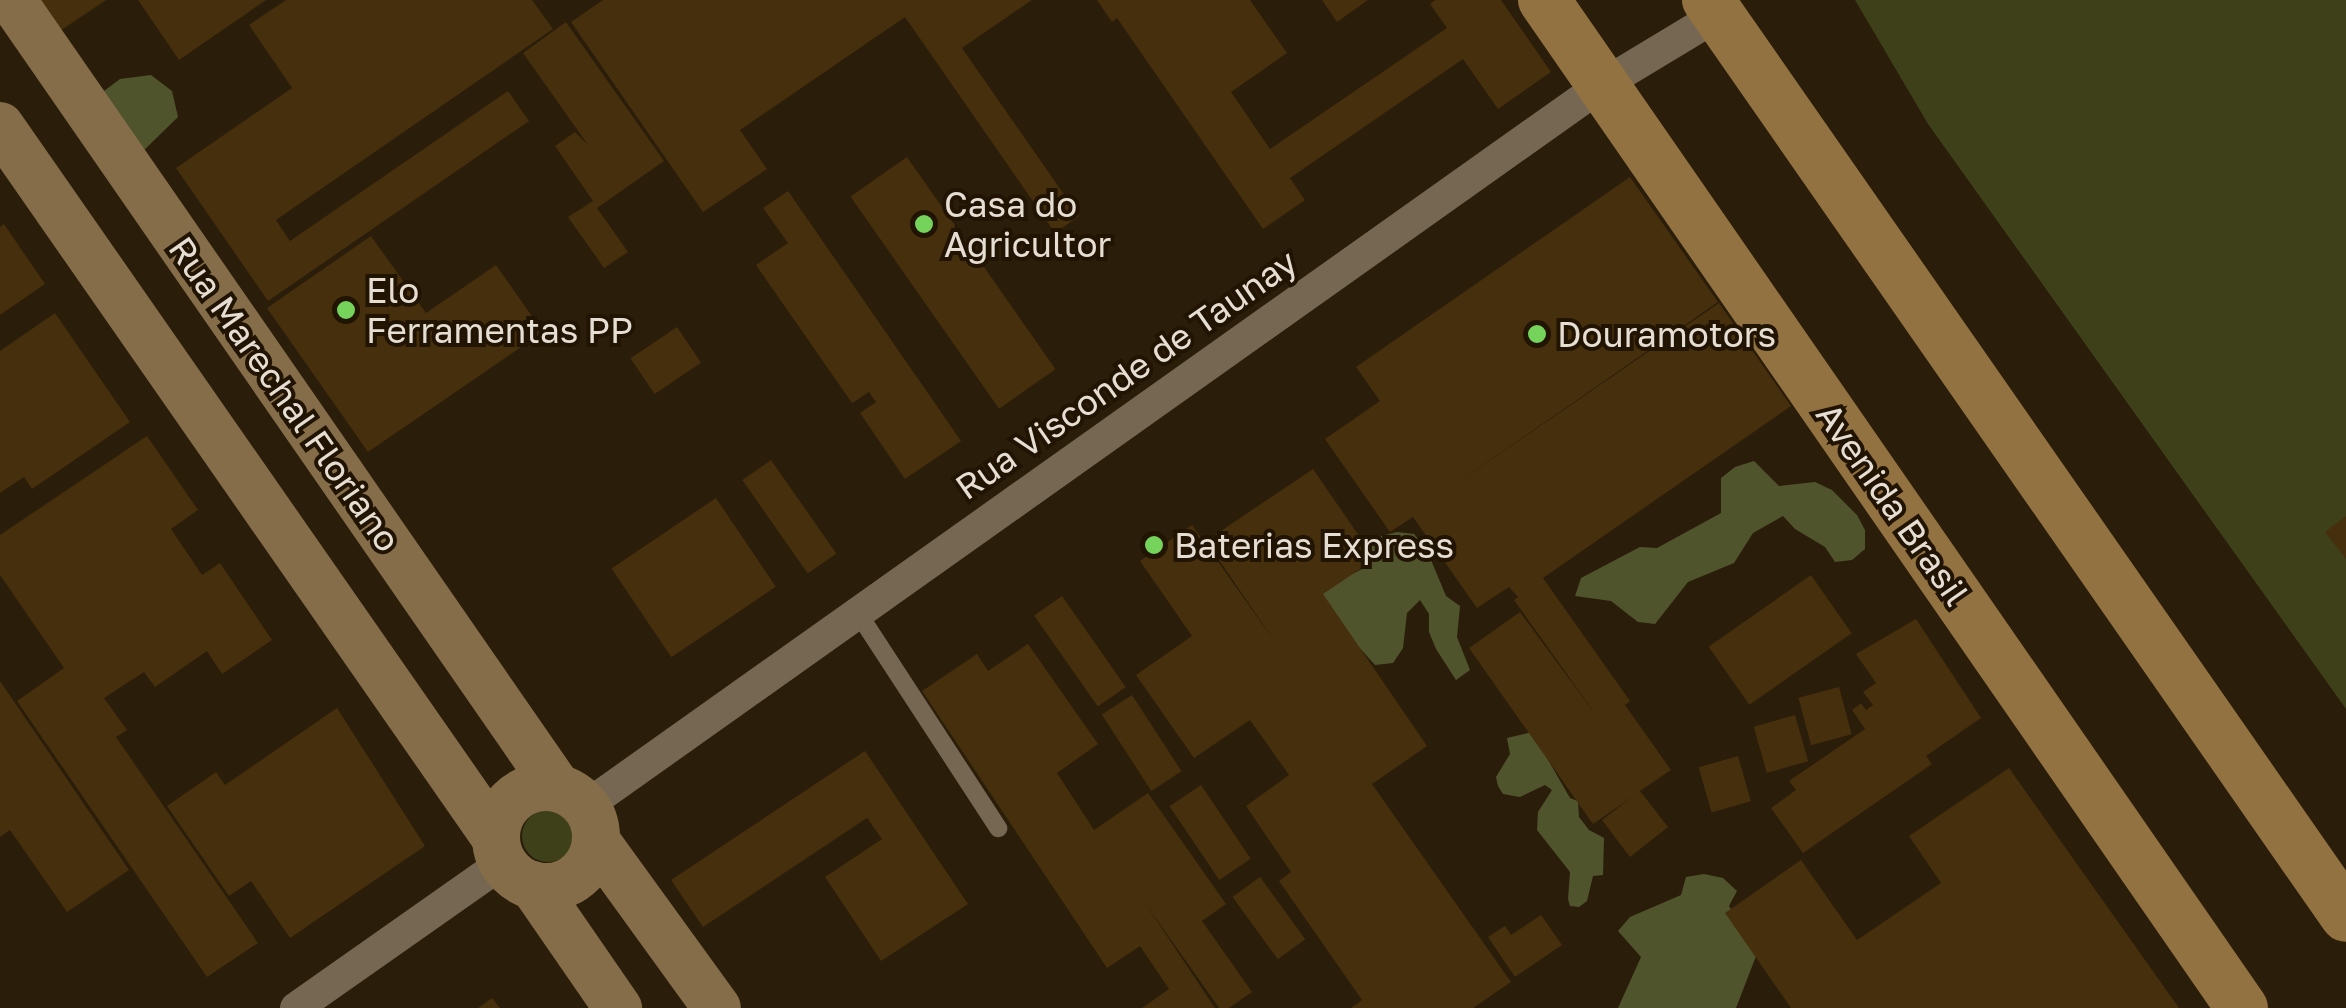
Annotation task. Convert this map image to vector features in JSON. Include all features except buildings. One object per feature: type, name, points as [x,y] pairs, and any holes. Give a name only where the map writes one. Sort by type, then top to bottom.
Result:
[{"type":"main road","name":"Rua Marechal Floriano","points":[[12,0],[717,1008]]},
{"type":"main road","name":"Avenida Brasil","points":[[1544,0],[2242,1008]]},
{"type":"main road","points":[[1713,7],[2339,897]]},
{"type":"main road","points":[[0,126],[510,862],[618,1008]]},
{"type":"main road","points":[[534,787],[580,811],[589,861],[575,878],[555,886],[510,862],[500,816],[514,798],[534,787]]},
{"type":"street","name":"Rua Visconde de Taunay","points":[[580,811],[1713,7]]},
{"type":"street","points":[[296,1008],[510,862]]},
{"type":"lane","points":[[858,613],[998,828]]},
{"type":"green space","points":[[1855,0],[2346,0],[2346,709],[1928,124]]},
{"type":"green space","points":[[151,75],[172,91],[178,117],[139,155],[92,100],[120,79]]},
{"type":"green space","points":[[1754,461],[1779,486],[1815,482],[1832,490],[1857,515],[1865,530],[1865,549],[1852,560],[1835,562],[1825,547],[1795,529],[1783,516],[1753,533],[1734,563],[1688,582],[1655,624],[1638,622],[1611,601],[1575,596],[1581,578],[1640,547],[1657,548],[1721,513],[1721,478],[1735,467]]},
{"type":"green space","points":[[1397,532],[1414,534],[1426,548],[1446,596],[1460,606],[1457,637],[1470,670],[1456,680],[1436,649],[1429,632],[1429,614],[1420,600],[1407,613],[1403,648],[1393,663],[1375,665],[1322,606],[1323,589],[1368,566],[1369,549],[1381,536]]},
{"type":"green space","points":[[1532,732],[1570,798],[1578,801],[1579,817],[1589,830],[1604,838],[1603,875],[1593,876],[1587,901],[1579,907],[1570,906],[1568,899],[1570,872],[1537,830],[1538,812],[1552,790],[1545,785],[1520,797],[1503,794],[1498,786],[1496,777],[1510,754],[1507,738]]},
{"type":"green space","points":[[548,810],[566,818],[574,836],[566,854],[548,862],[530,854],[522,836],[530,818]]},
{"type":"green space","points":[[1704,874],[1723,878],[1737,891],[1729,906],[1758,951],[1736,1008],[1618,1008],[1641,957],[1618,931],[1630,917],[1681,895],[1686,877]]},
{"type":"place","name":"Casa do Agricultor","points":[[924,224]]},
{"type":"place","name":"Elo Ferramentas PP","points":[[346,310]]},
{"type":"place","name":"Douramotors","points":[[1537,334]]},
{"type":"place","name":"Baterias Express","points":[[1154,545]]}]
